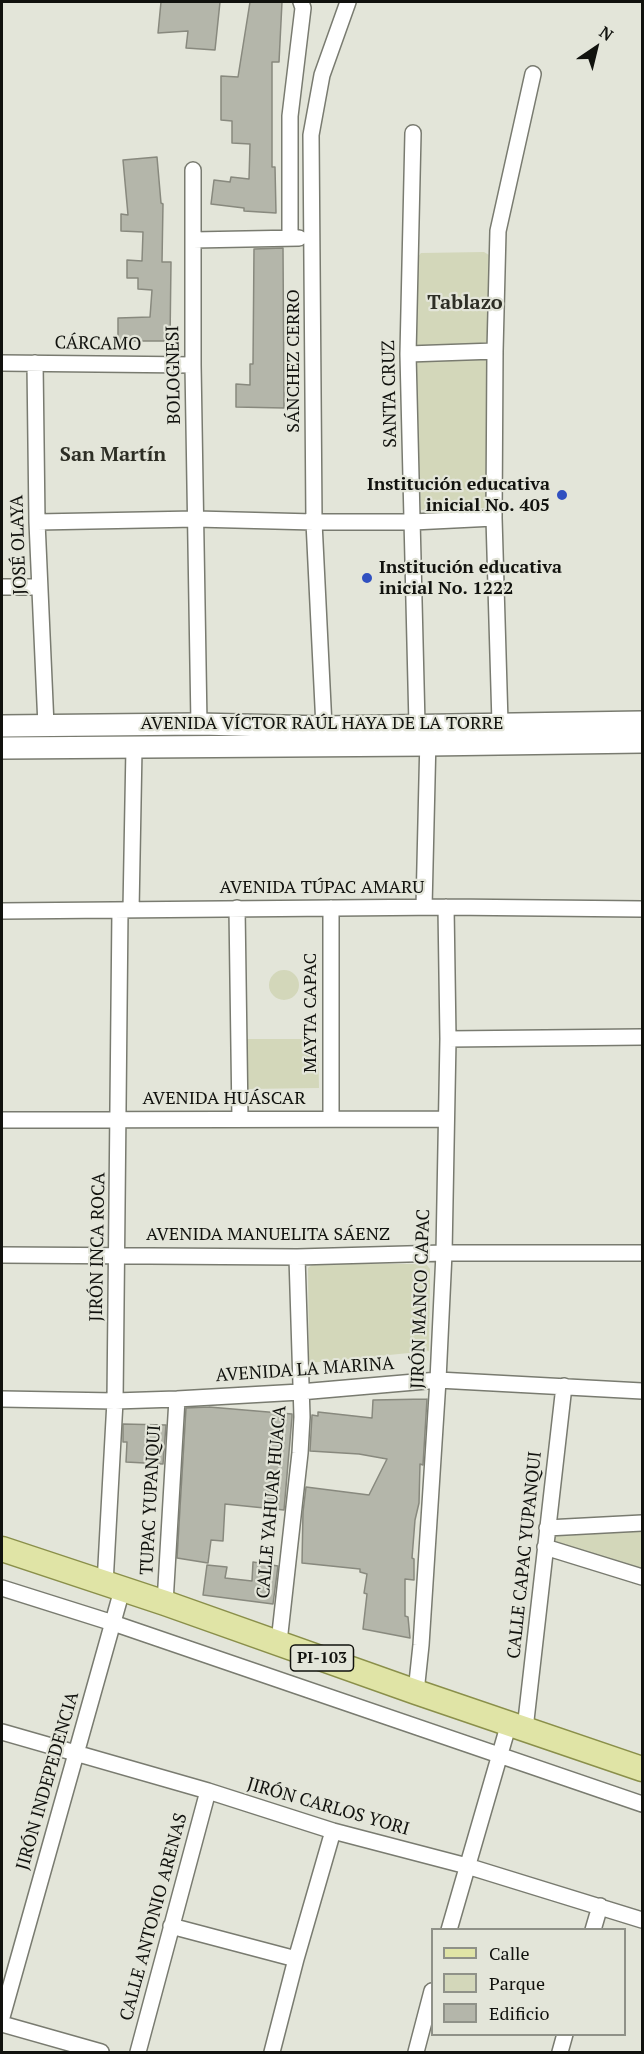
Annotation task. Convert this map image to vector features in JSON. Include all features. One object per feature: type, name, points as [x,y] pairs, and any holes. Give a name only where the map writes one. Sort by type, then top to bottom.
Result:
[{"type":"main road","name":"AVENIDA VÍCTOR RAÚL HAYA DE LA TORRE","points":[[2,748],[134,748],[424,732],[500,723],[642,722]]},
{"type":"main road","name":"AVENIDA VÍCTOR RAÚL HAYA DE LA TORRE","points":[[2,726],[199,724],[324,727],[642,742]]},
{"type":"main road","name":"PI-103","points":[[2,1549],[279,1642],[416,1692],[642,1769]]},
{"type":"street","points":[[290,237],[290,116],[303,8],[301,2]]},
{"type":"street","name":"SÁNCHEZ CERRO","points":[[324,727],[314,522],[310,166],[312,126],[322,75],[348,2]]},
{"type":"street","points":[[500,723],[494,518],[498,231],[533,74]]},
{"type":"street","name":"SANTA CRUZ","points":[[413,133],[408,354],[413,522],[424,732],[424,907]]},
{"type":"street","name":"BOLOGNESI","points":[[193,170],[193,365],[199,724]]},
{"type":"street","points":[[193,240],[311,238]]},
{"type":"street","points":[[408,354],[495,351]]},
{"type":"street","name":"CÁRCAMO","points":[[2,363],[193,365]]},
{"type":"street","name":"JOSÉ OLAYA","points":[[35,363],[37,522],[46,726]]},
{"type":"street","points":[[37,522],[196,519],[413,522],[494,518]]},
{"type":"street","points":[[2,587],[39,587]]},
{"type":"street","name":"JIRÓN INCA ROCA","points":[[114,1587],[118,1119],[134,748]]},
{"type":"street","name":"AVENIDA TÚPAC AMARU","points":[[2,911],[424,907],[642,909]]},
{"type":"street","name":"JIRÓN MANCO CAPAC","points":[[416,1692],[438,1380],[444,1253],[448,1039],[446,907]]},
{"type":"street","points":[[237,908],[240,1119]]},
{"type":"street","name":"MAYTA CAPAC","points":[[331,908],[331,1119]]},
{"type":"street","points":[[448,1039],[642,1037]]},
{"type":"street","name":"AVENIDA HUÁSCAR","points":[[2,1119],[446,1119]]},
{"type":"street","name":"AVENIDA MANUELITA SÁENZ","points":[[2,1255],[297,1257],[444,1253],[642,1253]]},
{"type":"street","name":"CALLE YAHUAR HUACA","points":[[279,1642],[302,1417],[297,1257]]},
{"type":"street","name":"AVENIDA LA MARINA","points":[[2,1399],[115,1401],[177,1399],[300,1392],[438,1380],[642,1391]]},
{"type":"street","name":"CALLE CAPAC YUPANQUI","points":[[449,1928],[499,1757],[517,1726],[545,1547],[564,1386]]},
{"type":"street","name":"TUPAC YUPANQUI","points":[[165,1603],[177,1399]]},
{"type":"street","points":[[547,1528],[642,1524]]},
{"type":"street","points":[[545,1547],[642,1577]]},
{"type":"street","name":"JIRÓN INDEPEDENCIA","points":[[2,2018],[113,1623],[114,1587]]},
{"type":"street","points":[[2,1588],[113,1623],[499,1757],[642,1804]]},
{"type":"street","name":"JIRÓN CARLOS YORI","points":[[2,1732],[208,1791],[333,1831],[467,1866],[642,1920]]},
{"type":"street","name":"CALLE ANTONIO ARENAS","points":[[138,2052],[208,1791]]},
{"type":"street","points":[[272,2052],[333,1831]]},
{"type":"street","points":[[593,1928],[600,1906]]},
{"type":"street","points":[[171,1926],[296,1959]]},
{"type":"street","points":[[416,2052],[431,1995]]},
{"type":"street","points":[[2,2024],[101,2052]]},
{"type":"street","points":[[560,2052],[564,2036]]},
{"type":"green space","points":[[484,252],[489,255],[487,342],[485,346],[418,347],[414,343],[417,258],[421,253]]},
{"type":"green space","points":[[485,359],[490,362],[487,508],[421,510],[414,364],[418,361]]},
{"type":"green space","points":[[284,970],[290,971],[298,979],[298,991],[290,999],[284,1000],[278,999],[270,991],[269,985],[270,979],[278,971]]},
{"type":"green space","points":[[247,1039],[318,1039],[319,1088],[248,1089]]},
{"type":"green space","points":[[313,1264],[426,1264],[430,1269],[429,1351],[309,1363],[308,1268]]},
{"type":"green space","points":[[642,1528],[642,1573],[553,1544],[555,1531]]},
{"type":"building","points":[[161,2],[220,2],[215,50],[186,48],[188,31],[158,33]]},
{"type":"building","points":[[250,2],[282,2],[279,62],[272,62],[272,167],[275,167],[276,213],[244,211],[244,208],[211,204],[214,180],[230,182],[231,177],[249,179],[250,144],[232,143],[232,121],[221,120],[221,76],[238,77]]},
{"type":"building","points":[[157,157],[161,203],[163,204],[162,262],[171,262],[170,341],[118,341],[118,318],[150,317],[152,290],[138,289],[138,278],[127,278],[127,260],[142,261],[143,232],[121,231],[121,214],[128,215],[123,160]]},
{"type":"building","points":[[283,248],[284,408],[236,407],[236,384],[250,385],[250,364],[253,364],[254,249]]},
{"type":"building","points":[[427,1399],[423,1465],[420,1464],[419,1503],[415,1520],[412,1558],[414,1559],[414,1580],[405,1579],[405,1616],[408,1617],[410,1638],[363,1629],[367,1574],[360,1572],[360,1569],[302,1563],[303,1512],[306,1487],[369,1495],[387,1459],[359,1454],[310,1451],[312,1415],[318,1416],[318,1412],[372,1418],[373,1400]]},
{"type":"building","points":[[209,1407],[292,1414],[292,1417],[284,1510],[225,1504],[223,1541],[211,1540],[208,1563],[177,1558],[186,1408]]},
{"type":"building","points":[[123,1424],[166,1425],[163,1464],[126,1462],[127,1442],[123,1442]]},
{"type":"building","points":[[253,1562],[278,1566],[273,1604],[203,1595],[207,1565],[227,1567],[225,1578],[252,1581]]},
{"type":"place","name":"Institución educativa inicial No. 405","points":[[562,495]]},
{"type":"place","name":"Institución educativa inicial No. 1222","points":[[367,578]]},
{"type":"district","name":"Tablazo","points":[[465,303]]},
{"type":"district","name":"San Martín","points":[[113,455]]}]
